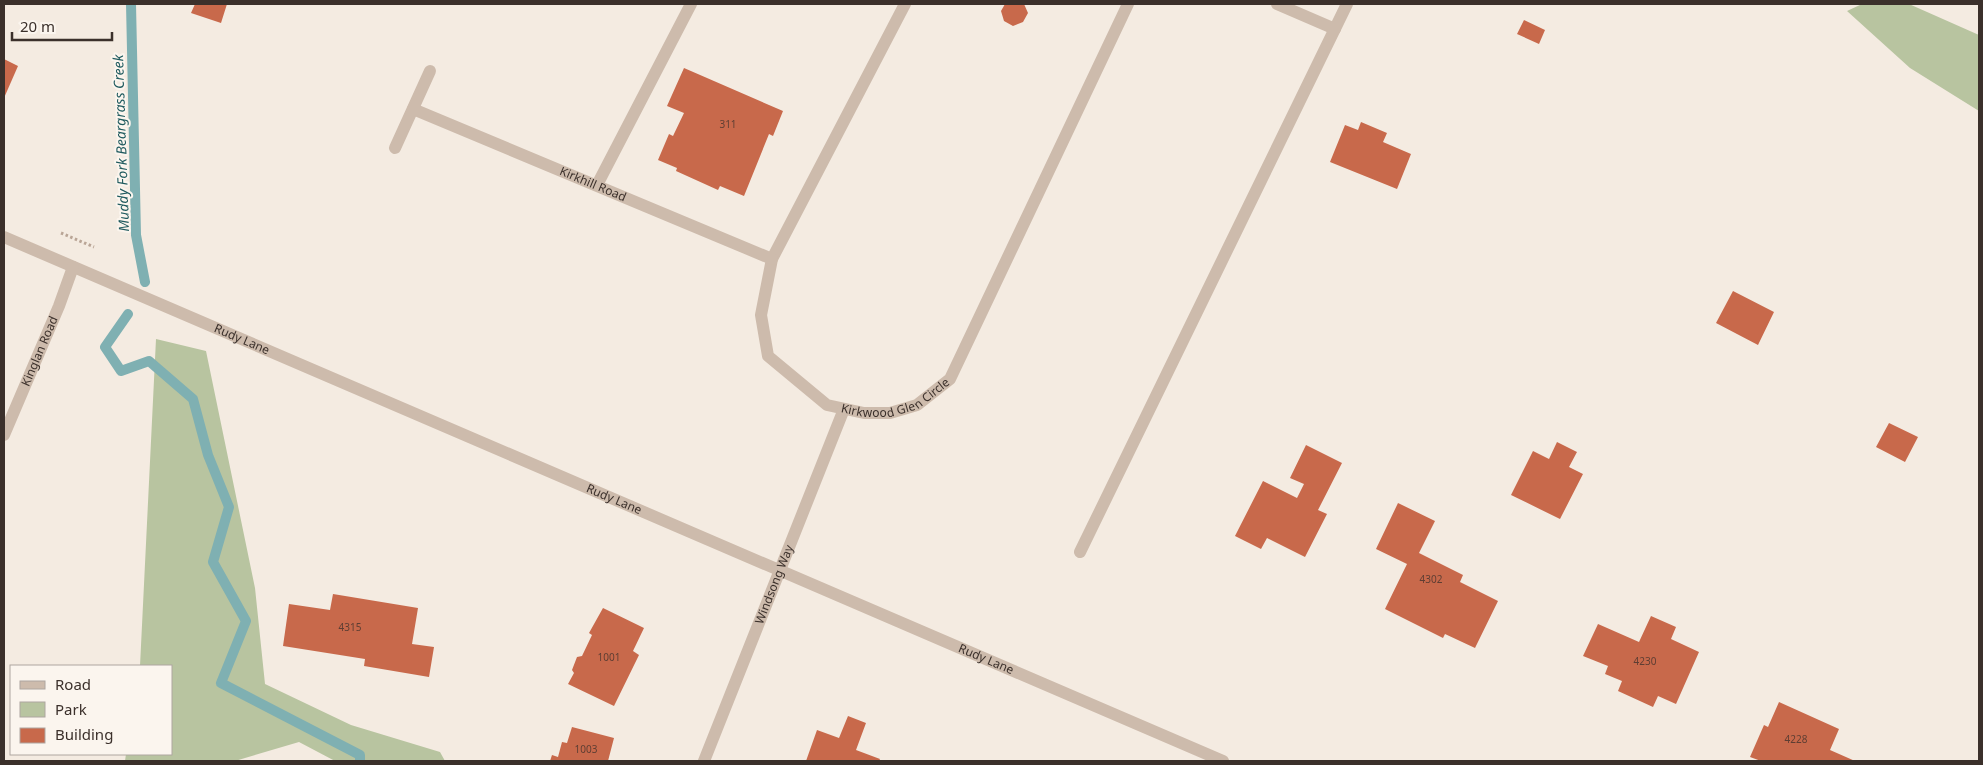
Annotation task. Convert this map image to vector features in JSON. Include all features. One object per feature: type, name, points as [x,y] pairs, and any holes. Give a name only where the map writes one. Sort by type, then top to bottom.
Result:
[{"type":"street","points":[[598,186],[691,4]]},
{"type":"street","name":"Kirkwood Glen Circle","points":[[905,4],[772,259],[761,315],[768,356],[827,405],[864,413],[890,412],[917,405],[950,378],[1128,4]]},
{"type":"street","points":[[1277,4],[1335,29]]},
{"type":"street","points":[[1080,552],[1347,4]]},
{"type":"street","points":[[395,148],[430,71]]},
{"type":"street","name":"Kirkhill Road","points":[[413,108],[772,259]]},
{"type":"street","name":"Rudy Lane","points":[[4,237],[1223,761]]},
{"type":"street","name":"Kinglan Road","points":[[4,435],[74,267]]},
{"type":"street","name":"Windsong Way","points":[[704,761],[844,409]]},
{"type":"green space","points":[[1862,4],[1909,4],[1979,35],[1979,111],[1910,68],[1847,11]]},
{"type":"green space","points":[[156,339],[206,351],[255,588],[265,684],[351,725],[440,752],[445,761],[335,761],[299,742],[235,761],[125,761],[126,755],[172,755],[172,665],[140,665]]},
{"type":"building","points":[[195,4],[227,4],[221,23],[191,13]]},
{"type":"building","points":[[1005,4],[1024,4],[1028,13],[1023,22],[1013,26],[1004,21],[1001,11]]},
{"type":"building","points":[[1524,20],[1545,30],[1539,44],[1517,34]]},
{"type":"building","points":[[4,59],[18,66],[4,98]]},
{"type":"building","points":[[684,68],[783,111],[773,136],[769,134],[744,196],[720,186],[718,190],[676,171],[677,168],[658,160],[669,134],[673,136],[684,113],[667,106]]},
{"type":"building","points":[[1361,122],[1387,133],[1383,142],[1411,154],[1397,189],[1330,162],[1345,125],[1358,130]]},
{"type":"building","points":[[1733,291],[1774,312],[1758,345],[1716,323]]},
{"type":"building","points":[[1889,423],[1918,437],[1905,462],[1876,447]]},
{"type":"building","points":[[1557,442],[1577,452],[1569,467],[1583,474],[1560,519],[1511,495],[1533,451],[1549,459]]},
{"type":"building","points":[[1306,445],[1342,463],[1318,510],[1327,514],[1305,557],[1267,538],[1261,549],[1235,536],[1263,481],[1297,498],[1304,484],[1290,478]]},
{"type":"building","points":[[1398,503],[1435,521],[1419,553],[1463,575],[1460,582],[1498,601],[1475,648],[1445,634],[1443,638],[1385,609],[1407,564],[1376,549]]},
{"type":"building","points":[[333,594],[418,608],[412,644],[434,647],[429,677],[364,666],[365,659],[283,646],[289,604],[330,610]]},
{"type":"building","points":[[603,608],[644,628],[633,651],[639,655],[614,706],[568,684],[574,673],[572,670],[577,657],[582,656],[592,635],[589,633]]},
{"type":"building","points":[[1651,616],[1676,627],[1671,639],[1699,652],[1676,704],[1658,696],[1653,707],[1618,691],[1622,681],[1605,674],[1608,666],[1583,656],[1598,624],[1639,642]]},
{"type":"building","points":[[1779,702],[1839,729],[1830,750],[1855,761],[1761,761],[1750,757],[1764,725],[1768,727]]},
{"type":"building","points":[[848,716],[866,723],[856,750],[880,759],[879,761],[806,761],[817,730],[839,738]]},
{"type":"building","points":[[572,727],[614,738],[608,761],[550,761],[552,755],[558,757],[562,742],[567,743]]},
{"type":"waterway","name":"Muddy Fork Beargrass Creek","points":[[131,4],[136,235],[145,282]]},
{"type":"waterway","name":"Muddy Fork Beargrass Creek","points":[[128,314],[105,347],[121,371],[149,361],[193,399],[208,455],[229,507],[213,562],[246,621],[221,683],[360,755],[360,761]]}]
